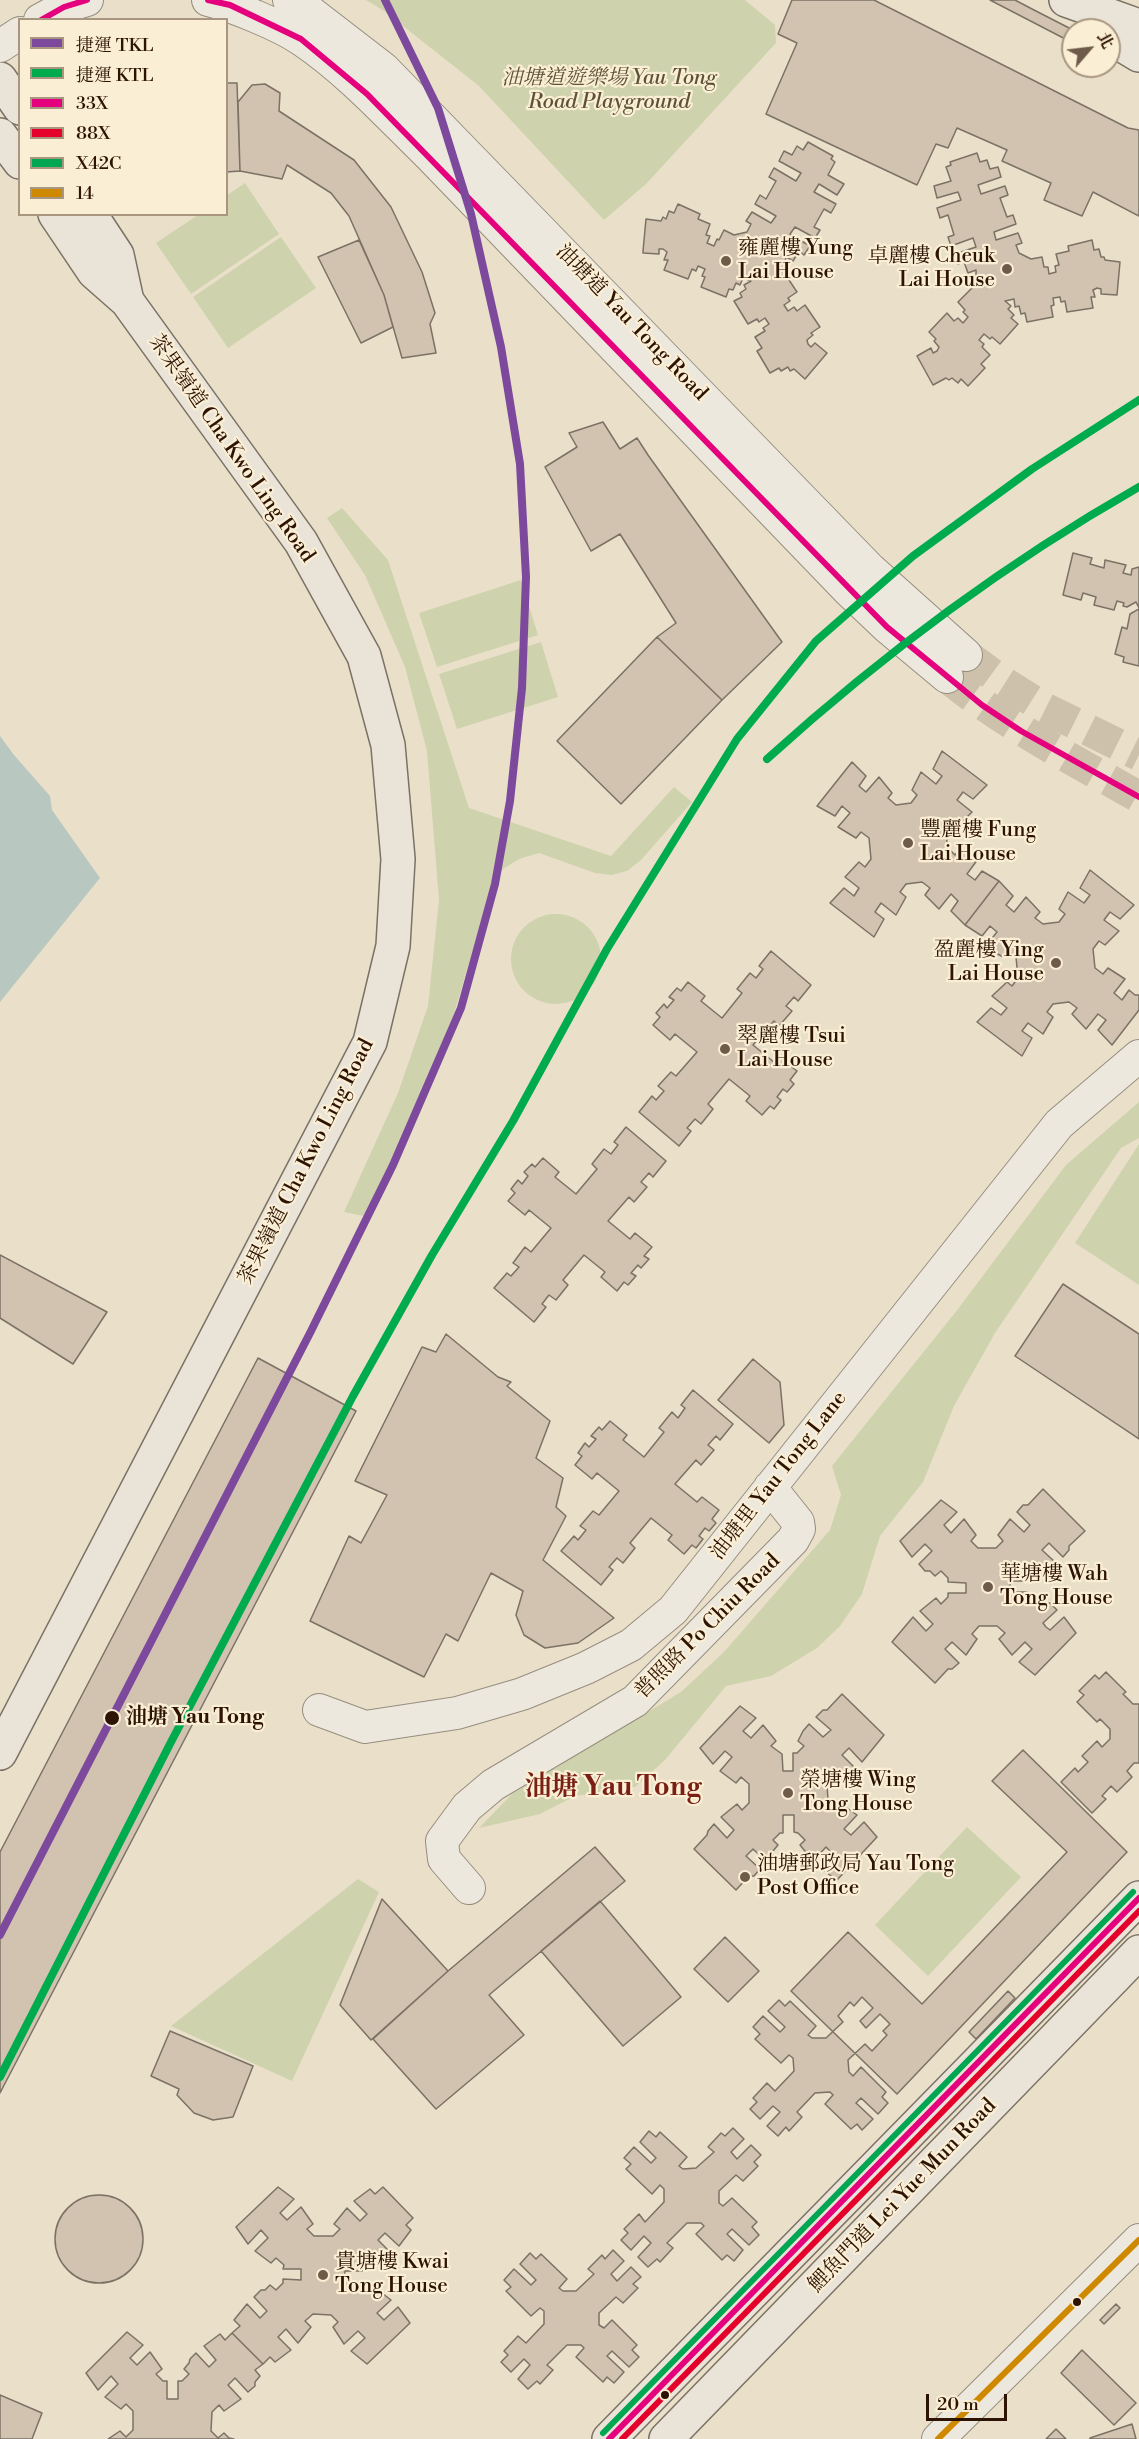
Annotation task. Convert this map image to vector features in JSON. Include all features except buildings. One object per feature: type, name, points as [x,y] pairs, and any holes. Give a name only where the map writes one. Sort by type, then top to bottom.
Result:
[{"type":"main road","points":[[1057,0],[1083,18]]},
{"type":"main road","points":[[1066,0],[1139,26]]},
{"type":"main road","points":[[1121,44],[1139,55]]},
{"type":"main road","points":[[0,79],[18,105]]},
{"type":"main road","points":[[0,135],[18,159]]},
{"type":"main road","name":"茶果嶺道 Cha Kwo Ling Road","points":[[0,1754],[370,1042],[393,946],[398,859],[388,745],[364,656],[301,542],[127,301],[94,272],[56,216]]},
{"type":"main road","name":"茶果嶺道 Cha Kwo Ling Road","points":[[91,216],[117,255],[127,301]]},
{"type":"main road","name":"鯉魚門道 Lei Yue Mun Road","points":[[609,2439],[1139,1898]]},
{"type":"main road","name":"鯉魚門道 Lei Yue Mun Road","points":[[666,2439],[1139,1952]]},
{"type":"street","points":[[44,18],[87,0]]},
{"type":"street","name":"油塘道 Yau Tong Road","points":[[208,0],[230,5],[301,39],[367,94],[437,163],[849,591],[887,627],[956,666],[870,569],[384,69],[309,11],[289,0]]},
{"type":"street","points":[[0,46],[18,34]]},
{"type":"street","name":"油塘里 Yau Tong Lane","points":[[319,1710],[366,1727],[457,1713],[522,1694],[586,1668],[631,1645],[673,1610],[1059,1124],[1139,1056]]},
{"type":"street","name":"普照路 Po Chiu Road","points":[[469,1888],[444,1859],[442,1841],[467,1807],[493,1785],[635,1701],[777,1557],[793,1540],[798,1529],[798,1522],[770,1487]]},
{"type":"street","points":[[938,2439],[1139,2240]]},
{"type":"green space","name":"油塘道遊樂場 Yau Tong Road Playground","points":[[366,0],[745,0],[775,25],[776,43],[646,184],[604,220],[479,86],[384,11]]},
{"type":"green space","points":[[245,183],[279,234],[191,294],[156,243],[196,216],[228,216],[228,194]]},
{"type":"green space","points":[[281,237],[316,288],[228,348],[193,297]]},
{"type":"green space","points":[[342,508],[388,560],[469,808],[611,856],[674,787],[692,802],[641,860],[627,871],[612,875],[595,873],[539,853],[519,859],[503,869],[491,888],[454,1014],[412,1118],[364,1216],[344,1212],[398,1093],[428,1006],[439,900],[427,751],[405,667],[365,575],[327,518]]},
{"type":"green space","points":[[521,580],[538,635],[437,667],[419,613]]},
{"type":"green space","points":[[541,642],[558,697],[457,729],[439,674]]},
{"type":"green space","points":[[556,914],[573,917],[588,927],[598,942],[601,959],[598,976],[588,991],[573,1001],[556,1004],[539,1001],[524,991],[514,976],[511,959],[514,942],[524,927],[539,917]]},
{"type":"green space","points":[[1139,1102],[1139,1138],[1121,1148],[995,1333],[954,1406],[923,1482],[880,1536],[862,1594],[840,1626],[817,1648],[771,1676],[726,1686],[665,1760],[635,1787],[575,1796],[540,1814],[479,1828],[512,1794],[681,1692],[724,1652],[830,1530],[841,1495],[832,1466],[958,1309],[1066,1165]]},
{"type":"green space","points":[[1139,1144],[1139,1285],[1075,1243]]},
{"type":"green space","points":[[967,1827],[1021,1877],[928,1976],[875,1925]]},
{"type":"green space","points":[[358,1879],[379,1892],[292,2081],[171,2026]]},
{"type":"shaded area","points":[[0,736],[50,796],[52,810],[100,878],[0,1002]]},
{"type":"tunnel","points":[[966,655],[1044,708],[1139,755]]},
{"type":"tunnel","points":[[947,677],[1016,726],[1139,797]]},
{"type":"metro line","name":"TKL","points":[[0,1935],[310,1333],[393,1165],[461,1008],[495,884],[510,801],[522,688],[526,577],[520,464],[501,347],[471,214],[438,108],[385,0]]},
{"type":"metro line","name":"KTL","points":[[0,2077],[171,1742],[353,1396],[432,1255],[513,1121],[607,949],[737,739],[816,641],[913,556],[1032,469],[1139,400]]},
{"type":"metro line","name":"KTL","points":[[767,759],[855,683],[992,579],[1139,487]]},
{"type":"transit line","name":"33X","points":[[45,18],[64,7],[87,0]]},
{"type":"transit line","name":"33X","points":[[208,0],[230,5],[301,39],[367,94],[887,627],[982,705],[1021,731],[1139,797]]},
{"type":"transit line","name":"X42C","points":[[603,2433],[1133,1892]]},
{"type":"transit line","name":"33X","points":[[609,2439],[1139,1898]]},
{"type":"transit line","name":"88X","points":[[622,2439],[1139,1911]]},
{"type":"transit line","name":"14","points":[[938,2439],[1139,2240]]},
{"type":"place","name":"雍麗樓 Yung Lai House","points":[[726,261]]},
{"type":"place","name":"卓麗樓 Cheuk Lai House","points":[[1007,269]]},
{"type":"place","name":"豐麗樓 Fung Lai House","points":[[908,843]]},
{"type":"place","name":"盈麗樓 Ying Lai House","points":[[1056,963]]},
{"type":"place","name":"翠麗樓 Tsui Lai House","points":[[725,1049]]},
{"type":"place","name":"華塘樓 Wah Tong House","points":[[988,1587]]},
{"type":"place","name":"油塘 Yau Tong","points":[[112,1718]]},
{"type":"place","name":"榮塘樓 Wing Tong House","points":[[788,1793]]},
{"type":"place","name":"油塘郵政局 Yau Tong Post Office","points":[[745,1877]]},
{"type":"place","name":"貴塘樓 Kwai Tong House","points":[[323,2275]]},
{"type":"district","name":"油塘 Yau Tong","points":[[613,1789]]}]
